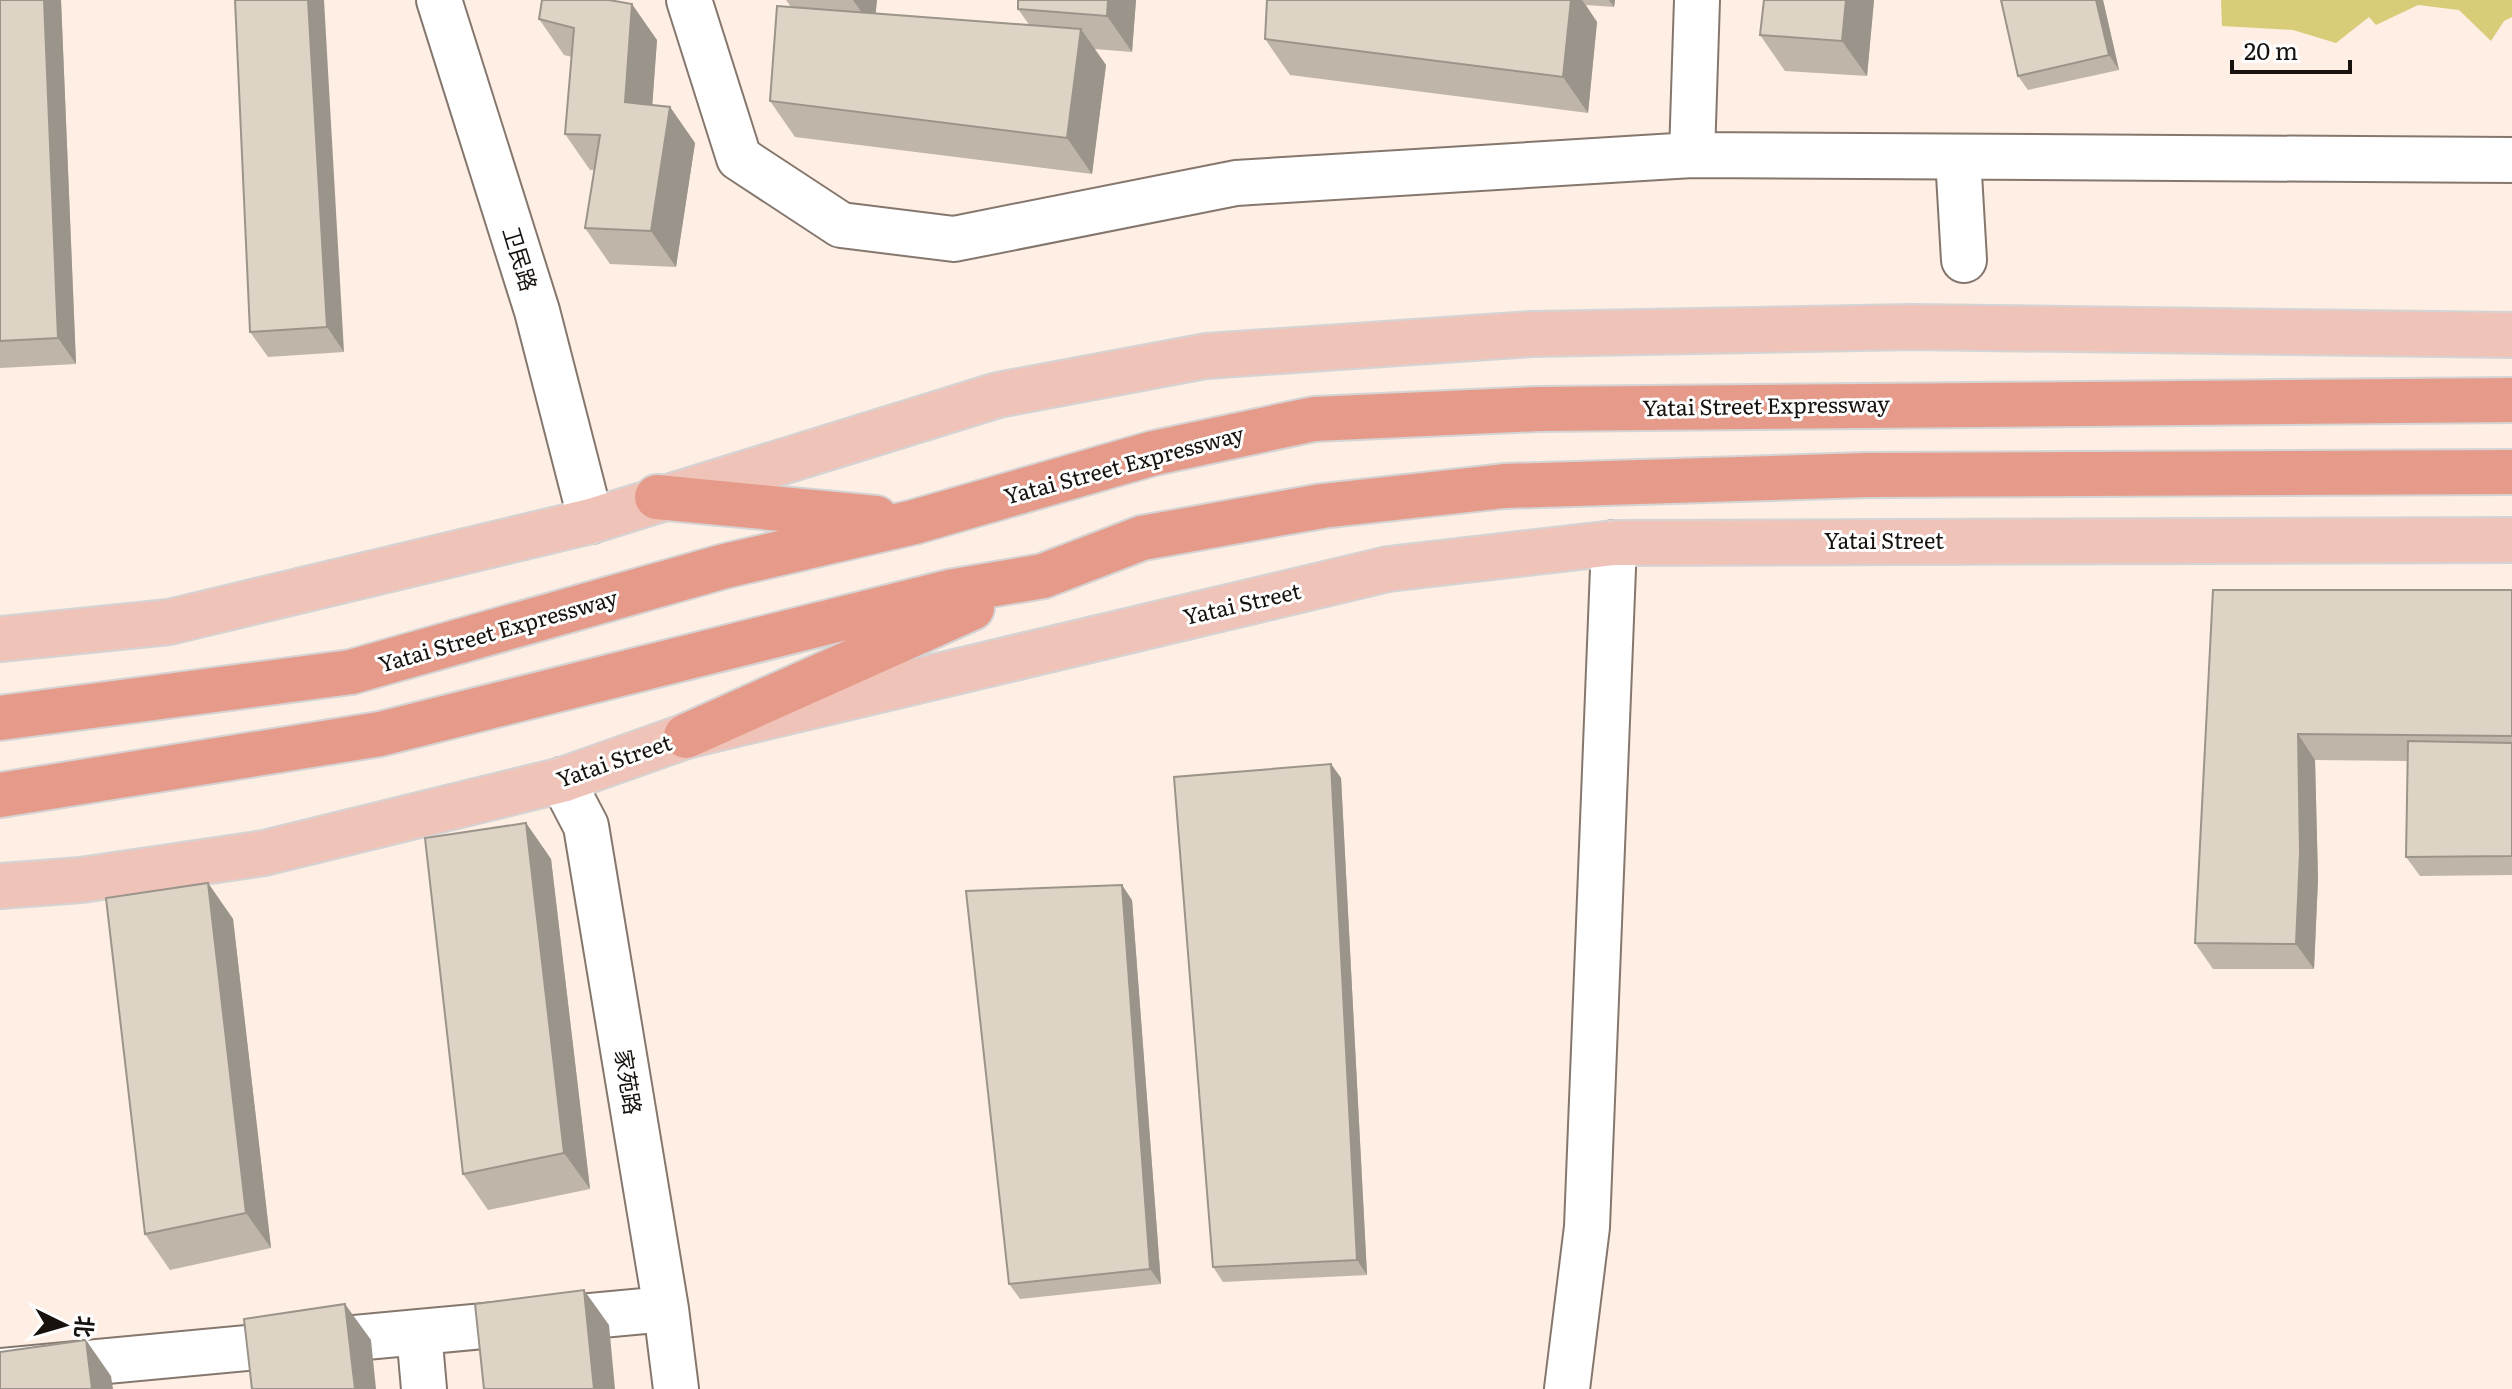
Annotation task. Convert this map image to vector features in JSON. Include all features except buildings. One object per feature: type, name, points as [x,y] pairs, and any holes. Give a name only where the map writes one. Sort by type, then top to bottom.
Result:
[{"type":"highway","name":"Yatai Street Expressway","points":[[0,718],[351,672],[725,566],[914,522],[1154,453],[1314,419],[1538,409],[2512,400]]},
{"type":"highway","points":[[686,736],[1043,576],[1142,538],[1322,506],[1504,486],[1867,475],[2512,472]]},
{"type":"highway","points":[[657,497],[914,522]]},
{"type":"highway","points":[[0,795],[380,734],[949,592],[1043,576]]},
{"type":"main road","points":[[0,639],[169,622],[591,521],[657,497],[998,395],[1206,356],[1532,334],[1896,327],[2512,335]]},
{"type":"main road","name":"Yatai Street","points":[[0,886],[81,880],[264,853],[562,780],[686,736],[1388,569],[1614,543],[2512,540]]},
{"type":"street","name":"卫民路","points":[[439,0],[537,311],[591,521]]},
{"type":"street","points":[[689,0],[739,158],[841,225],[954,239],[1236,183],[1692,155],[2512,160]]},
{"type":"street","points":[[1692,155],[1697,0]]},
{"type":"street","points":[[1958,157],[1964,260]]},
{"type":"street","points":[[1567,1389],[1587,1227],[1614,543]]},
{"type":"street","name":"家苑路","points":[[562,780],[586,826],[666,1309],[676,1389]]},
{"type":"street","points":[[0,1371],[666,1309]]},
{"type":"street","points":[[419,1332],[424,1389]]},
{"type":"shaded area","points":[[2221,0],[2512,0],[2512,17],[2504,21],[2491,41],[2459,10],[2418,5],[2376,25],[2369,17],[2336,43],[2293,30],[2222,26]]}]
